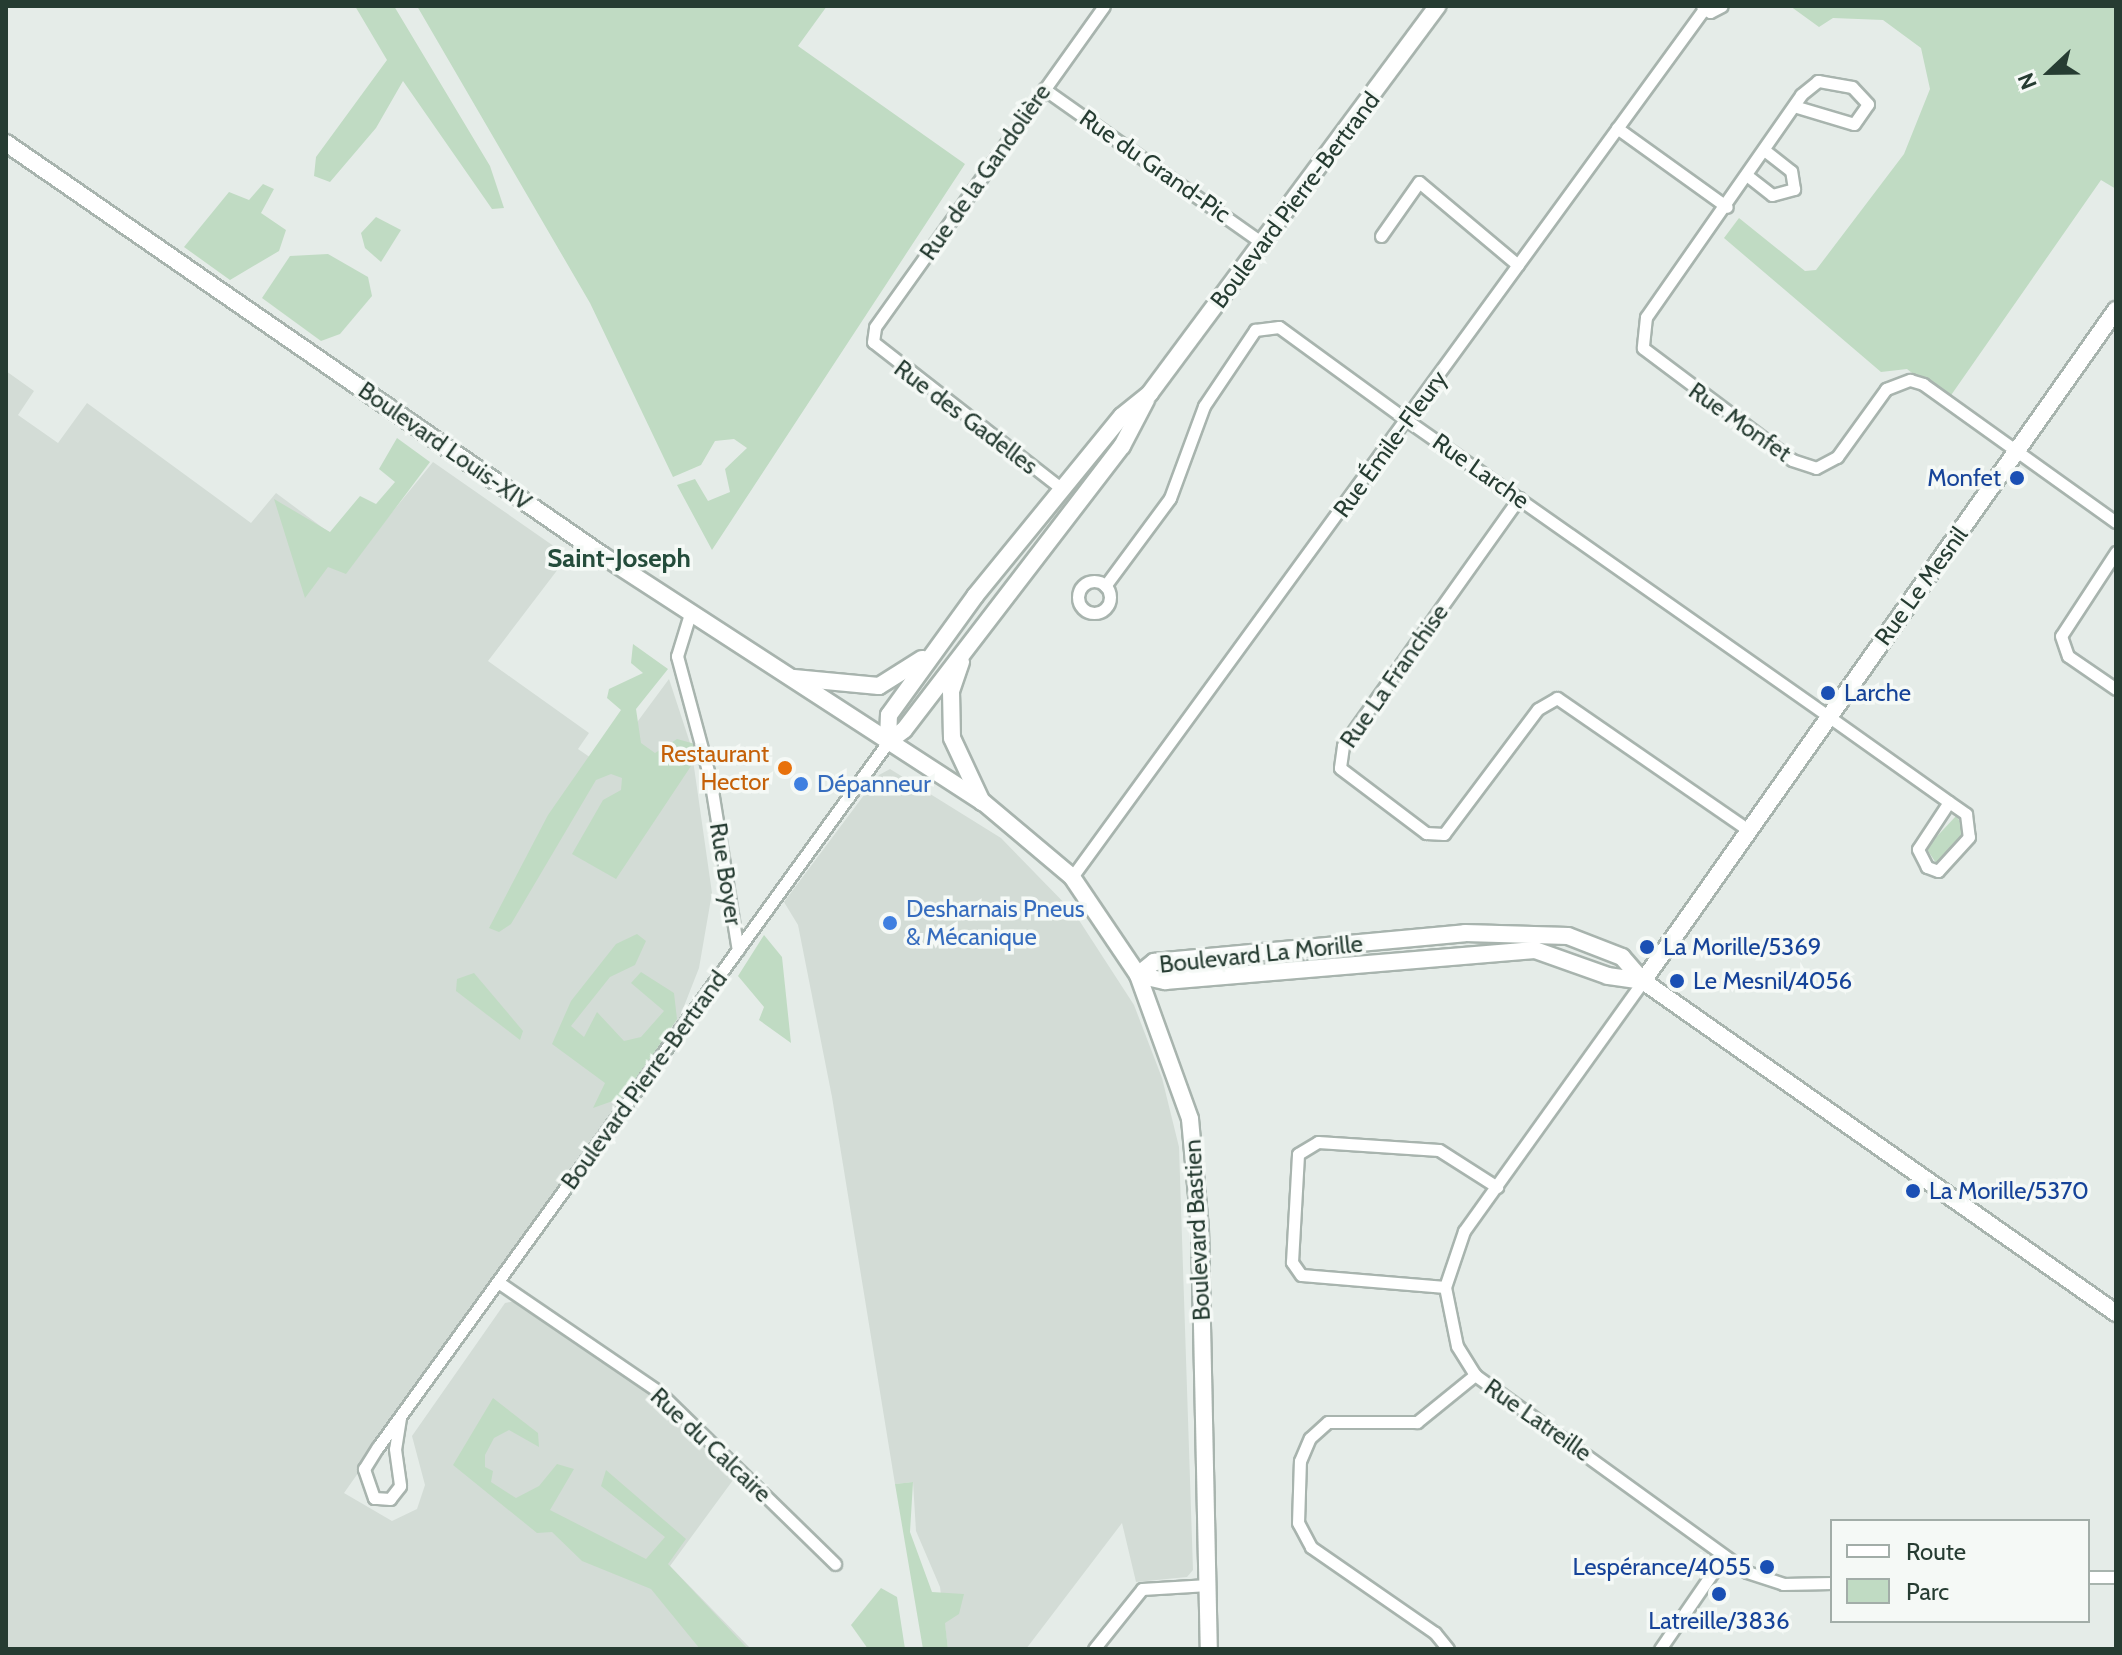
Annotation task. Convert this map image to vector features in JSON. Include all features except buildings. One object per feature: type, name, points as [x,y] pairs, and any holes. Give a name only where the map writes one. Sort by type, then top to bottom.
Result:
[{"type":"main road","name":"Boulevard Pierre-Bertrand","points":[[888,742],[889,715],[939,645],[1062,489],[1150,393],[1264,244],[1437,6]]},
{"type":"main road","name":"Boulevard Louis-XIV","points":[[6,143],[690,614],[888,742]]},
{"type":"main road","name":"Rue Le Mesnil","points":[[1643,981],[2116,310]]},
{"type":"main road","name":"Boulevard Pierre-Bertrand","points":[[888,742],[904,730],[1122,446],[1150,393]]},
{"type":"main road","points":[[788,678],[879,686],[939,645]]},
{"type":"main road","points":[[965,649],[951,691],[951,727],[983,802]]},
{"type":"main road","name":"Boulevard Bastien","points":[[888,742],[983,802],[1072,877],[1138,975],[1175,1066],[1197,1163],[1209,1649]]},
{"type":"main road","name":"Boulevard La Morille","points":[[1138,975],[1154,962],[1515,930],[1568,936],[1622,957],[1643,981],[2116,1313]]},
{"type":"main road","name":"Boulevard La Morille","points":[[1138,975],[1165,981],[1535,950],[1608,976],[1643,981]]},
{"type":"street","name":"Rue de la Gandolière","points":[[873,342],[875,327],[1104,6]]},
{"type":"street","name":"Rue Émile-Fleury","points":[[1072,877],[1408,421],[1703,7],[1722,6]]},
{"type":"street","points":[[1617,128],[1727,207],[1797,107],[1818,81],[1852,87],[1868,104],[1854,124],[1797,107]]},
{"type":"street","name":"Rue du Grand-Pic","points":[[1044,89],[1264,244]]},
{"type":"street","points":[[1749,177],[1772,195],[1794,189],[1791,171],[1767,152]]},
{"type":"street","points":[[1381,236],[1419,182],[1518,265]]},
{"type":"street","name":"Rue Monfet","points":[[1727,207],[1646,317],[1640,339],[1653,360],[1806,466],[1827,465],[1837,457],[1886,389],[1910,380],[2116,522]]},
{"type":"street","name":"Rue Larche","points":[[1105,586],[1170,498],[1204,406],[1255,330],[1279,327],[1966,814],[1969,837],[1938,871],[1927,867],[1918,849],[1949,802]]},
{"type":"street","name":"Rue des Gadelles","points":[[873,342],[1062,489]]},
{"type":"street","name":"Rue La Franchise","points":[[1519,498],[1343,746],[1340,768],[1426,833],[1444,834],[1538,709],[1557,698],[1748,830]]},
{"type":"street","points":[[2116,552],[2061,636],[2068,656],[2116,689]]},
{"type":"street","name":"Rue Boyer","points":[[690,614],[677,656],[710,778],[738,950]]},
{"type":"street","name":"Boulevard Pierre-Bertrand","points":[[400,1418],[395,1449],[400,1486],[390,1499],[374,1498],[364,1469],[400,1418],[498,1282],[888,742]]},
{"type":"street","points":[[1497,1187],[1439,1150],[1318,1142],[1298,1154],[1292,1262],[1301,1275],[1445,1287],[1464,1231],[1497,1187],[1643,981]]},
{"type":"street","name":"Rue du Calcaire","points":[[498,1282],[659,1392],[835,1564]]},
{"type":"street","name":"Rue Latreille","points":[[1445,1287],[1457,1346],[1475,1375],[1724,1556],[1783,1584],[1830,1583]]},
{"type":"street","points":[[1448,1649],[1435,1633],[1311,1547],[1298,1523],[1300,1461],[1310,1438],[1328,1422],[1417,1422],[1475,1375]]},
{"type":"street","points":[[1660,1649],[1724,1556]]},
{"type":"street","points":[[2090,1577],[2116,1577]]},
{"type":"street","points":[[1094,1649],[1142,1589],[1208,1585]]},
{"type":"shaded area","points":[[6,371],[34,391],[18,415],[58,443],[87,403],[251,523],[276,493],[358,554],[433,462],[568,556],[488,661],[589,733],[578,749],[604,767],[669,679],[691,746],[712,893],[699,968],[679,1019],[344,1493],[392,1521],[417,1509],[425,1485],[412,1436],[505,1303],[515,1301],[655,1398],[736,1476],[670,1566],[751,1649],[6,1649]]},
{"type":"shaded area","points":[[890,769],[1001,838],[1075,914],[1134,1005],[1162,1078],[1179,1147],[1193,1570],[1187,1577],[1136,1582],[1122,1523],[1026,1649],[948,1649],[940,1587],[916,1531],[913,1482],[895,1484],[832,1097],[798,925],[784,902],[879,775]]},
{"type":"green space","points":[[355,6],[394,6],[490,166],[504,208],[492,209],[403,81],[376,128],[330,182],[314,176],[316,157],[387,60]]},
{"type":"green space","points":[[417,6],[827,6],[798,46],[965,164],[712,550],[677,485],[695,479],[708,501],[730,492],[725,469],[747,448],[734,439],[715,441],[701,465],[673,477],[590,303]]},
{"type":"green space","points":[[1790,6],[2116,6],[2116,189],[2101,180],[1947,401],[1907,369],[1881,372],[1724,238],[1739,218],[1805,271],[1816,270],[1904,154],[1930,89],[1921,48],[1883,20],[1833,18],[1819,27]]},
{"type":"green space","points":[[263,184],[274,189],[261,213],[286,230],[279,251],[230,280],[184,247],[229,192],[249,200]]},
{"type":"green space","points":[[376,217],[401,230],[381,262],[365,248],[361,233]]},
{"type":"green space","points":[[328,254],[368,277],[372,296],[340,334],[321,341],[262,298],[290,256]]},
{"type":"green space","points":[[397,438],[430,462],[346,574],[328,567],[305,598],[274,499],[330,532],[360,496],[376,504],[395,482],[379,469]]},
{"type":"green space","points":[[633,644],[668,669],[636,709],[641,743],[655,753],[677,739],[695,744],[693,763],[616,879],[572,854],[603,800],[621,790],[622,778],[611,774],[596,780],[511,924],[499,932],[489,928],[548,815],[621,710],[607,698],[609,689],[643,673],[631,663]]},
{"type":"green space","points":[[1956,816],[1963,825],[1962,836],[1943,863],[1936,863],[1926,848]]},
{"type":"green space","points":[[637,934],[646,941],[635,965],[610,977],[571,1026],[584,1037],[597,1012],[624,1041],[641,1037],[664,1011],[631,983],[641,972],[674,993],[677,1019],[624,1097],[593,1108],[605,1083],[552,1044],[571,1001],[616,944]]},
{"type":"green space","points":[[764,935],[782,957],[791,1043],[759,1020],[764,1007],[738,976]]},
{"type":"green space","points":[[474,973],[523,1031],[520,1040],[456,991],[457,979]]},
{"type":"green space","points":[[493,1398],[538,1433],[539,1447],[509,1430],[494,1438],[485,1455],[485,1467],[493,1471],[491,1482],[516,1498],[539,1486],[557,1464],[574,1469],[550,1510],[646,1559],[665,1537],[601,1486],[606,1470],[686,1539],[668,1564],[748,1649],[700,1649],[651,1589],[582,1561],[552,1532],[537,1533],[453,1465]]},
{"type":"green space","points":[[913,1482],[910,1532],[932,1592],[964,1594],[959,1614],[945,1623],[948,1649],[923,1649],[895,1484]]},
{"type":"green space","points":[[881,1588],[897,1597],[905,1649],[868,1649],[851,1625]]},
{"type":"place","name":"Monfet","points":[[2017,478]]},
{"type":"place","name":"Larche","points":[[1828,693]]},
{"type":"place","name":"Restaurant Hector","points":[[785,768]]},
{"type":"place","name":"Dépanneur","points":[[801,784]]},
{"type":"place","name":"Desharnais Pneus & Mécanique","points":[[890,923]]},
{"type":"place","name":"La Morille/5369","points":[[1647,947]]},
{"type":"place","name":"Le Mesnil/4056","points":[[1677,981]]},
{"type":"place","name":"La Morille/5370","points":[[1913,1191]]},
{"type":"place","name":"Lespérance/4055","points":[[1767,1567]]},
{"type":"place","name":"Latreille/3836","points":[[1719,1594]]},
{"type":"district","name":"Saint-Joseph","points":[[619,559]]}]
